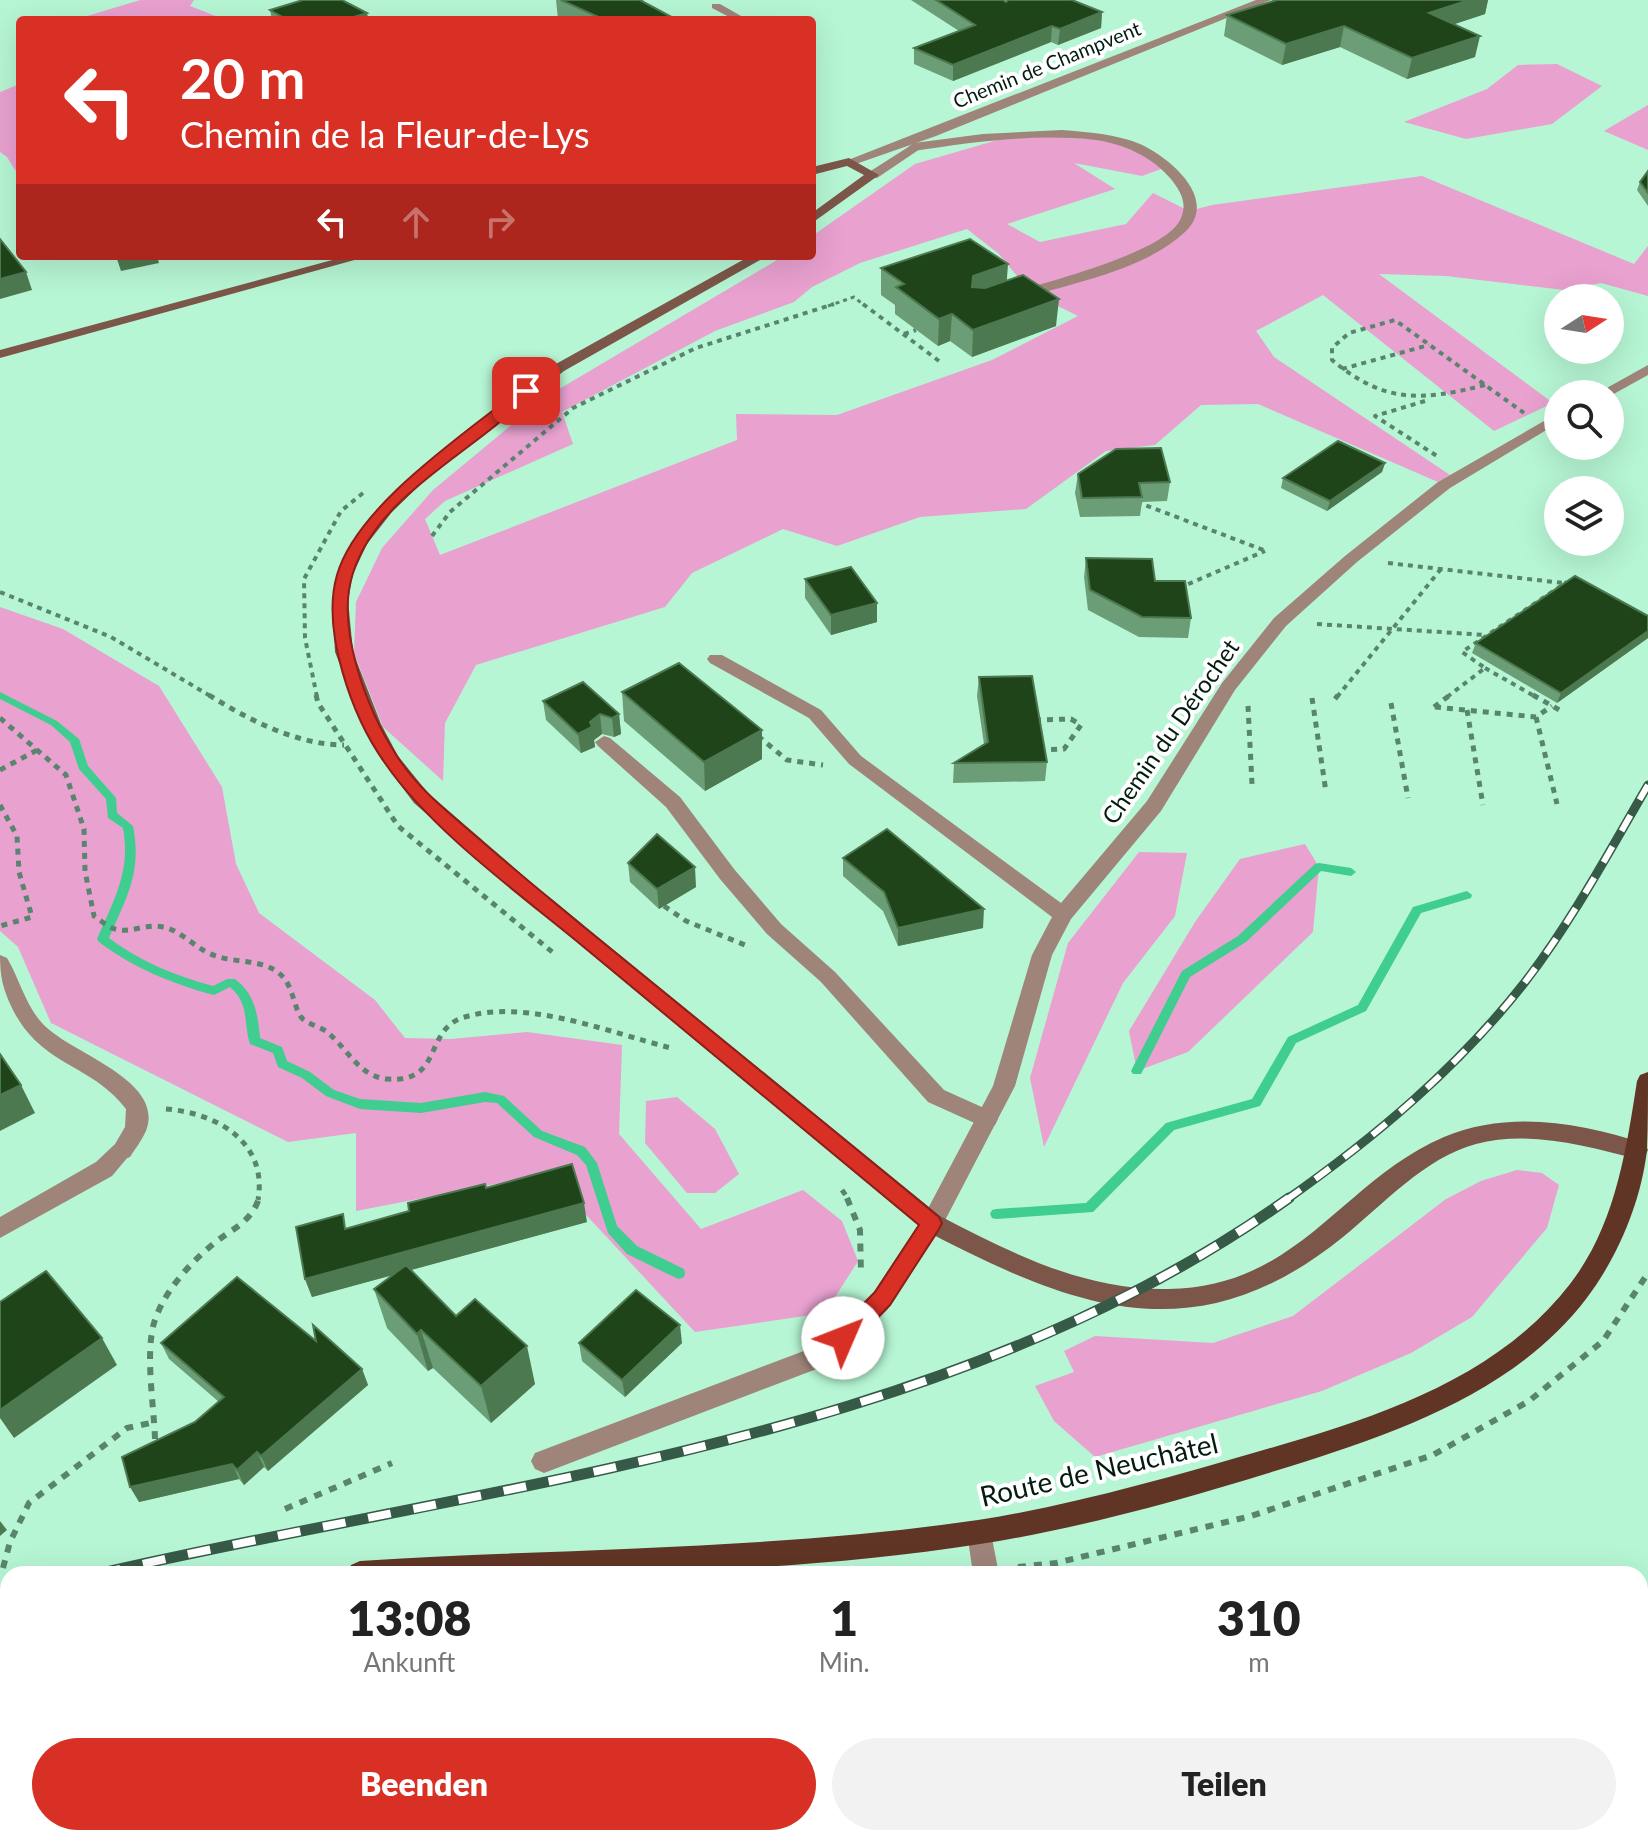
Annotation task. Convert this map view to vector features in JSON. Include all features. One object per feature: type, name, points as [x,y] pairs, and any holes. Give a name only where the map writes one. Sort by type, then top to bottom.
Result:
[{"type":"main road","name":"Route de Neuchâtel","points":[[507,1566],[873,1545],[980,1532],[1167,1491],[1363,1433],[1449,1393],[1519,1350],[1578,1292],[1616,1227],[1637,1150],[1648,1081]]},
{"type":"street","name":"Chemin de Champvent","points":[[816,170],[932,133],[1266,0]]},
{"type":"street","points":[[716,6],[735,16]]},
{"type":"street","name":"Chemin de Champvent","points":[[873,175],[932,133]]},
{"type":"street","points":[[914,147],[1018,134],[1061,133],[1108,140],[1143,150],[1169,166],[1191,196],[1182,227],[1132,256],[1005,300]]},
{"type":"street","points":[[816,216],[873,175],[849,162]]},
{"type":"street","points":[[0,354],[347,260]]},
{"type":"street","points":[[753,260],[559,368],[418,479],[386,509],[359,543],[345,574],[340,600],[344,652],[372,724],[390,759],[421,798],[526,889],[932,1223],[997,1257],[1065,1286],[1131,1299],[1194,1298],[1254,1282],[1289,1264],[1423,1161],[1453,1143],[1489,1133],[1523,1130],[1571,1134],[1637,1150]]},
{"type":"street","points":[[1624,382],[1648,369]]},
{"type":"street","name":"Chemin du Dérochet","points":[[544,1461],[826,1354],[879,1303],[932,1223],[1004,1086],[1042,955],[1063,915],[1154,806],[1228,687],[1280,622],[1351,559],[1444,485],[1544,425]]},
{"type":"street","points":[[716,659],[815,714],[855,760],[1063,915]]},
{"type":"street","points":[[604,742],[673,802],[727,874],[774,929],[828,977],[936,1096],[987,1119]]},
{"type":"street","points":[[0,963],[32,1027],[48,1042],[120,1085],[137,1107],[136,1128],[122,1151],[104,1169],[0,1228]]},
{"type":"street","points":[[980,1532],[985,1566]]},
{"type":"path","points":[[432,536],[450,512],[573,408],[696,348],[854,297],[943,364]]},
{"type":"path","points":[[1434,399],[1415,400],[1373,388],[1332,360],[1332,348],[1340,338],[1360,329],[1395,320],[1485,385],[1544,418]]},
{"type":"path","points":[[904,334],[916,330]]},
{"type":"path","points":[[1342,369],[1430,344]]},
{"type":"path","points":[[1463,473],[1375,416],[1485,385]]},
{"type":"path","points":[[364,492],[341,511],[304,579],[305,638],[318,703],[398,826],[566,962]]},
{"type":"path","points":[[1137,502],[1266,551],[1166,594]]},
{"type":"path","points":[[1351,559],[1568,581],[1581,588]]},
{"type":"path","points":[[1335,699],[1442,568]]},
{"type":"path","points":[[1563,712],[1462,652],[1568,581]]},
{"type":"path","points":[[0,592],[92,628],[258,724],[326,746],[345,745]]},
{"type":"path","points":[[1280,622],[1486,635]]},
{"type":"path","points":[[1485,668],[1434,707],[1536,717],[1552,706]]},
{"type":"path","points":[[1247,693],[1252,784]]},
{"type":"path","points":[[1312,698],[1326,792]]},
{"type":"path","points":[[1391,703],[1408,798]]},
{"type":"path","points":[[1467,710],[1483,805]]},
{"type":"path","points":[[1536,717],[1557,804]]},
{"type":"path","points":[[0,718],[66,775],[84,829],[85,871],[94,916],[116,930],[159,925],[177,932],[216,957],[260,965],[283,973],[291,985],[292,997],[301,1008],[301,1017],[320,1025],[339,1042],[360,1069],[382,1079],[402,1078],[428,1064],[433,1058],[436,1042],[452,1022],[465,1016],[497,1011],[528,1013],[671,1048]]},
{"type":"path","points":[[1034,720],[1071,719],[1081,725],[1064,749],[1040,750]]},
{"type":"path","points":[[753,732],[787,760],[825,766],[855,760]]},
{"type":"path","points":[[0,770],[39,749]]},
{"type":"path","points":[[0,805],[17,836],[19,872],[32,917],[0,926]]},
{"type":"path","points":[[664,906],[681,921],[736,938],[758,951]]},
{"type":"path","points":[[660,1038],[683,1057]]},
{"type":"path","points":[[137,1107],[183,1109],[237,1132],[254,1153],[261,1181],[258,1205],[247,1220],[212,1245],[185,1275],[153,1325],[155,1439]]},
{"type":"path","points":[[834,1183],[845,1194],[859,1222],[865,1255],[860,1277]]},
{"type":"path","points":[[4,1566],[10,1542],[29,1503],[127,1428],[155,1422]]},
{"type":"path","points":[[285,1509],[392,1463]]},
{"type":"shaded area","points":[[140,0],[194,0],[190,6],[216,16],[87,16]]},
{"type":"shaded area","points":[[1557,64],[1602,86],[1552,124],[1466,139],[1404,122],[1487,89],[1518,65]]},
{"type":"shaded area","points":[[16,86],[16,172],[0,152],[0,92]]},
{"type":"shaded area","points":[[1648,105],[1648,150],[1604,131]]},
{"type":"shaded area","points":[[1018,134],[1108,140],[1169,166],[1142,176],[1074,163],[1115,189],[1007,224],[1040,242],[1126,224],[1153,193],[1189,211],[1212,205],[1422,176],[1634,264],[1648,246],[1648,296],[1624,289],[1624,284],[1544,284],[1544,288],[1446,276],[1379,274],[1544,396],[1544,407],[1494,431],[1323,295],[1256,331],[1274,357],[1450,475],[1438,482],[1258,404],[1201,405],[1155,445],[1106,451],[1026,509],[920,517],[837,546],[783,529],[692,573],[665,607],[476,665],[445,723],[443,781],[383,727],[354,653],[356,602],[382,548],[433,490],[544,398],[777,260],[816,260],[816,233],[915,164]],"holes":[[[967,229],[999,254],[1030,292],[1078,316],[992,360],[837,415],[736,414],[737,440],[440,555],[425,519],[445,501],[573,444],[562,412],[715,331],[794,302],[812,287],[860,263]]]},
{"type":"shaded area","points":[[0,607],[63,629],[159,686],[222,787],[236,864],[259,913],[375,1000],[405,1038],[451,1039],[527,1032],[622,1045],[619,1134],[701,1229],[803,1190],[842,1221],[858,1261],[825,1313],[695,1332],[548,1174],[356,1211],[356,1133],[288,1142],[51,1023],[18,947],[0,931]]},
{"type":"shaded area","points":[[1305,844],[1319,867],[1313,932],[1188,1052],[1137,1071],[1129,1031],[1195,922],[1240,859]]},
{"type":"shaded area","points":[[1139,852],[1187,853],[1175,916],[1123,983],[1044,1147],[1030,1078],[1068,943]]},
{"type":"shaded area","points":[[677,1097],[715,1129],[739,1174],[715,1193],[687,1193],[645,1143],[646,1101]]},
{"type":"shaded area","points":[[1517,1170],[1542,1173],[1559,1185],[1547,1228],[1472,1317],[1411,1353],[1322,1391],[1095,1457],[1054,1421],[1035,1386],[1074,1372],[1064,1351],[1095,1336],[1213,1343],[1293,1316],[1446,1199],[1481,1181]]},
{"type":"building","points":[[303,0],[342,0],[367,13],[357,16],[281,16],[270,10]]},
{"type":"building","points":[[561,0],[640,0],[670,16],[596,16]]},
{"type":"building","points":[[936,0],[1072,0],[1102,12],[1060,29],[1052,26],[953,65],[914,48],[975,25]]},
{"type":"building","points":[[1277,0],[1469,0],[1429,13],[1480,36],[1412,58],[1344,26],[1286,44],[1227,15]]},
{"type":"building","points":[[1648,171],[1648,193],[1640,182]]},
{"type":"building","points":[[0,239],[26,272],[0,279]]},
{"type":"building","points":[[970,239],[1008,264],[973,276],[972,287],[985,288],[1023,275],[1059,299],[973,330],[952,314],[939,319],[896,287],[904,284],[881,268]]},
{"type":"building","points":[[1338,441],[1385,463],[1330,501],[1283,478]]},
{"type":"building","points":[[1161,448],[1170,482],[1139,483],[1142,497],[1082,498],[1078,474],[1116,449]]},
{"type":"building","points":[[1086,558],[1152,559],[1155,581],[1185,581],[1191,618],[1142,617],[1090,590]]},
{"type":"building","points":[[851,567],[877,603],[831,615],[805,579]]},
{"type":"building","points":[[1575,576],[1648,616],[1648,631],[1561,693],[1476,643]]},
{"type":"building","points":[[679,663],[762,730],[704,762],[622,692]]},
{"type":"building","points":[[1032,676],[1047,762],[954,763],[988,742],[979,677]]},
{"type":"building","points":[[583,682],[619,714],[612,718],[600,714],[590,722],[592,727],[578,734],[543,701]]},
{"type":"building","points":[[887,829],[984,909],[898,928],[884,892],[843,858]]},
{"type":"building","points":[[657,834],[695,867],[657,889],[628,863]]},
{"type":"building","points":[[0,1054],[21,1085],[0,1095]]},
{"type":"building","points":[[572,1164],[584,1203],[305,1279],[296,1227],[343,1214],[345,1229],[409,1211],[408,1203],[485,1184],[486,1188]]},
{"type":"building","points":[[406,1265],[456,1316],[475,1299],[527,1346],[481,1386],[421,1330],[417,1334],[374,1289]]},
{"type":"building","points":[[46,1271],[102,1338],[0,1410],[0,1302]]},
{"type":"building","points":[[237,1277],[316,1341],[313,1325],[362,1369],[261,1456],[257,1452],[237,1470],[232,1464],[130,1487],[122,1457],[195,1422],[224,1397],[161,1343]]},
{"type":"building","points":[[636,1290],[680,1325],[622,1380],[579,1343]]},
{"type":"waterway","points":[[0,695],[54,723],[75,741],[83,767],[111,798],[112,815],[128,826],[132,857],[130,871],[103,939],[140,963],[186,983],[214,991],[231,982],[244,993],[247,1000],[252,1015],[254,1041],[278,1050],[282,1064],[306,1075],[330,1093],[360,1104],[421,1108],[485,1097],[500,1099],[538,1134],[581,1151],[591,1163],[612,1229],[632,1250],[679,1273]]},
{"type":"waterway","points":[[1137,1071],[1186,974],[1242,939],[1319,867],[1351,872]]},
{"type":"waterway","points":[[996,1214],[1089,1208],[1170,1126],[1256,1103],[1292,1040],[1362,1008],[1417,910],[1467,895]]},
{"type":"railway","points":[[1287,1199],[1351,1152],[1413,1100],[1499,1014],[1559,935],[1648,785]]},
{"type":"railway","points":[[135,1566],[560,1479],[714,1443],[866,1401],[1013,1347],[1155,1281],[1287,1199]]},
{"type":"route","points":[[526,391],[418,479],[386,509],[359,543],[345,574],[340,600],[344,652],[372,724],[390,759],[421,798],[526,889],[932,1223],[883,1299],[843,1338]]}]
